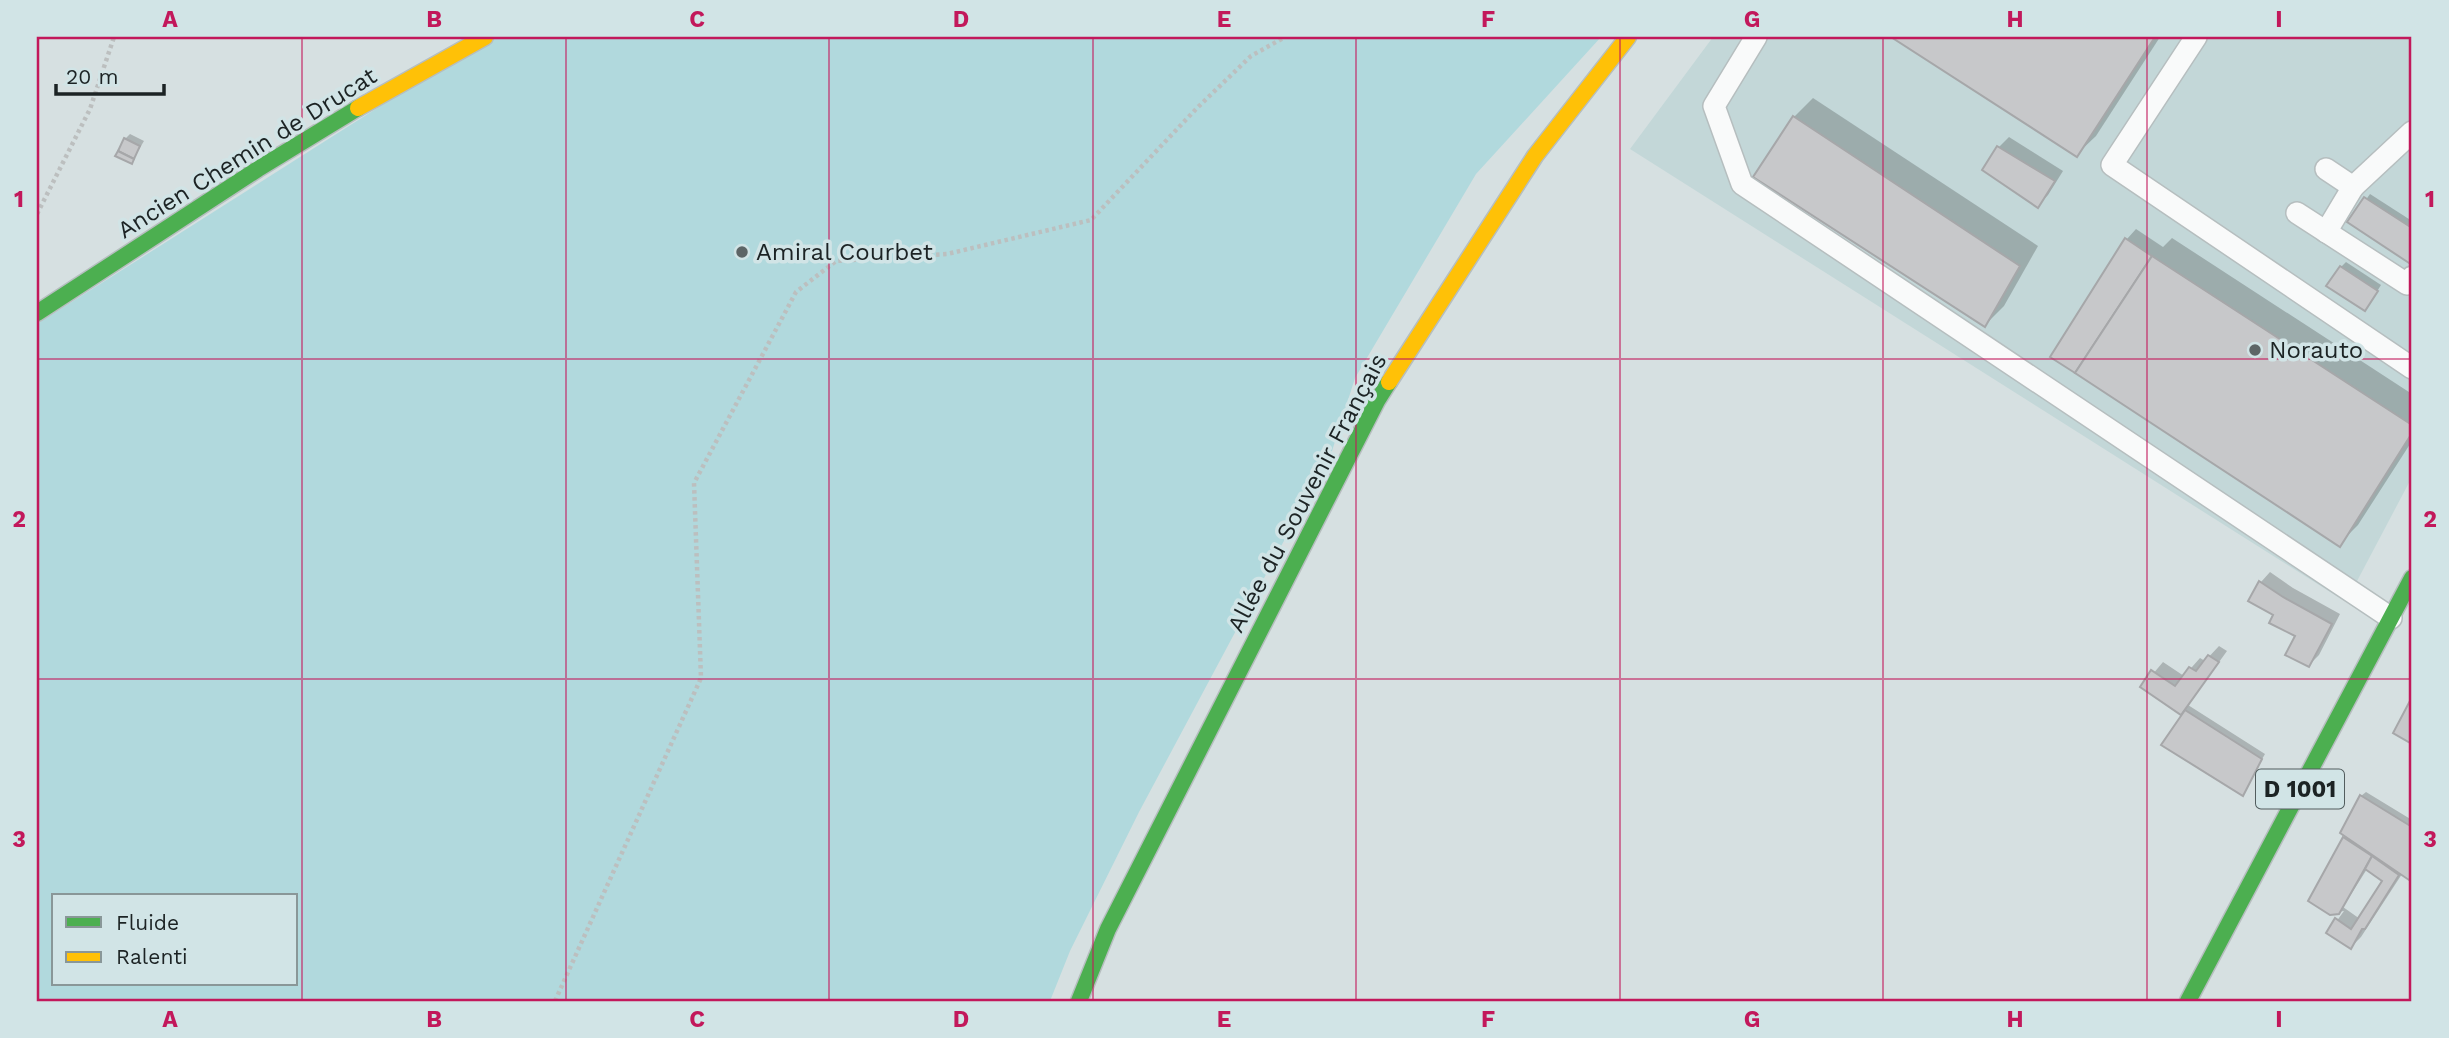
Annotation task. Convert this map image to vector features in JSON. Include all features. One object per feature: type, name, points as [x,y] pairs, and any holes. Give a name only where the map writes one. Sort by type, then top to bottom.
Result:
[{"type":"street","name":"Ancien Chemin de Drucat","points":[[37,313],[274,160],[429,66],[485,37]]},
{"type":"street","name":"Allée du Souvenir Français","points":[[1079,1001],[1108,929],[1377,401],[1535,156],[1628,37]]},
{"type":"street","name":"D 1001","points":[[2188,1001],[2412,578]]},
{"type":"lane","points":[[1756,37],[1714,106],[1742,184],[2391,618]]},
{"type":"lane","points":[[2196,37],[2112,165],[2412,368]]},
{"type":"lane","points":[[2326,232],[2353,187],[2412,132]]},
{"type":"lane","points":[[2326,169],[2353,187]]},
{"type":"lane","points":[[2297,213],[2407,284],[2412,277]]},
{"type":"path","points":[[37,214],[90,109],[114,37]]},
{"type":"path","points":[[555,1001],[701,678],[694,483],[796,292],[836,261],[947,254],[1091,220],[1241,64],[1285,37]]},
{"type":"shaded area","points":[[489,37],[1601,37],[1476,174],[1355,378],[1332,451],[1139,812],[1070,951],[1050,1001],[37,1001],[37,324]]},
{"type":"shaded area","points":[[1713,37],[2412,37],[2412,477],[2346,602],[1630,149]]},
{"type":"building","points":[[1891,37],[2155,37],[2077,157]]},
{"type":"building","points":[[1793,116],[2020,266],[1985,327],[1753,177]]},
{"type":"building","points":[[124,138],[140,146],[134,159],[118,151]]},
{"type":"building","points":[[1997,146],[2055,181],[2038,208],[1982,170]]},
{"type":"building","points":[[118,151],[134,159],[132,164],[115,156]]},
{"type":"building","points":[[2364,197],[2412,228],[2412,265],[2347,222]]},
{"type":"building","points":[[2125,238],[2152,256],[2075,373],[2050,357]]},
{"type":"building","points":[[2152,256],[2412,425],[2412,433],[2340,547],[2075,373]]},
{"type":"building","points":[[2340,266],[2378,291],[2365,311],[2326,286]]},
{"type":"building","points":[[2259,581],[2332,624],[2309,667],[2285,655],[2295,636],[2269,623],[2273,615],[2248,601]]},
{"type":"building","points":[[2208,655],[2219,662],[2181,715],[2140,687],[2151,670],[2175,686],[2189,667],[2196,671]]},
{"type":"building","points":[[2412,697],[2412,744],[2393,733]]},
{"type":"building","points":[[2185,710],[2262,759],[2243,796],[2161,745]]},
{"type":"building","points":[[2360,795],[2412,827],[2412,876],[2409,880],[2340,833]]},
{"type":"building","points":[[2343,837],[2372,856],[2339,914],[2330,915],[2308,901]]},
{"type":"building","points":[[2372,856],[2399,875],[2351,949],[2326,933],[2335,918],[2351,929],[2382,881],[2365,869]]},
{"type":"traffic: fast","points":[[37,313],[258,169],[358,108]]},
{"type":"traffic: fast","points":[[1079,1001],[1108,929],[1389,382]]},
{"type":"traffic: fast","points":[[2188,1001],[2412,578]]},
{"type":"traffic: slow","points":[[358,108],[485,37]]},
{"type":"traffic: slow","points":[[1389,382],[1535,156],[1628,37]]},
{"type":"place","name":"Amiral Courbet","points":[[742,252]]},
{"type":"place","name":"Norauto","points":[[2255,350]]}]
